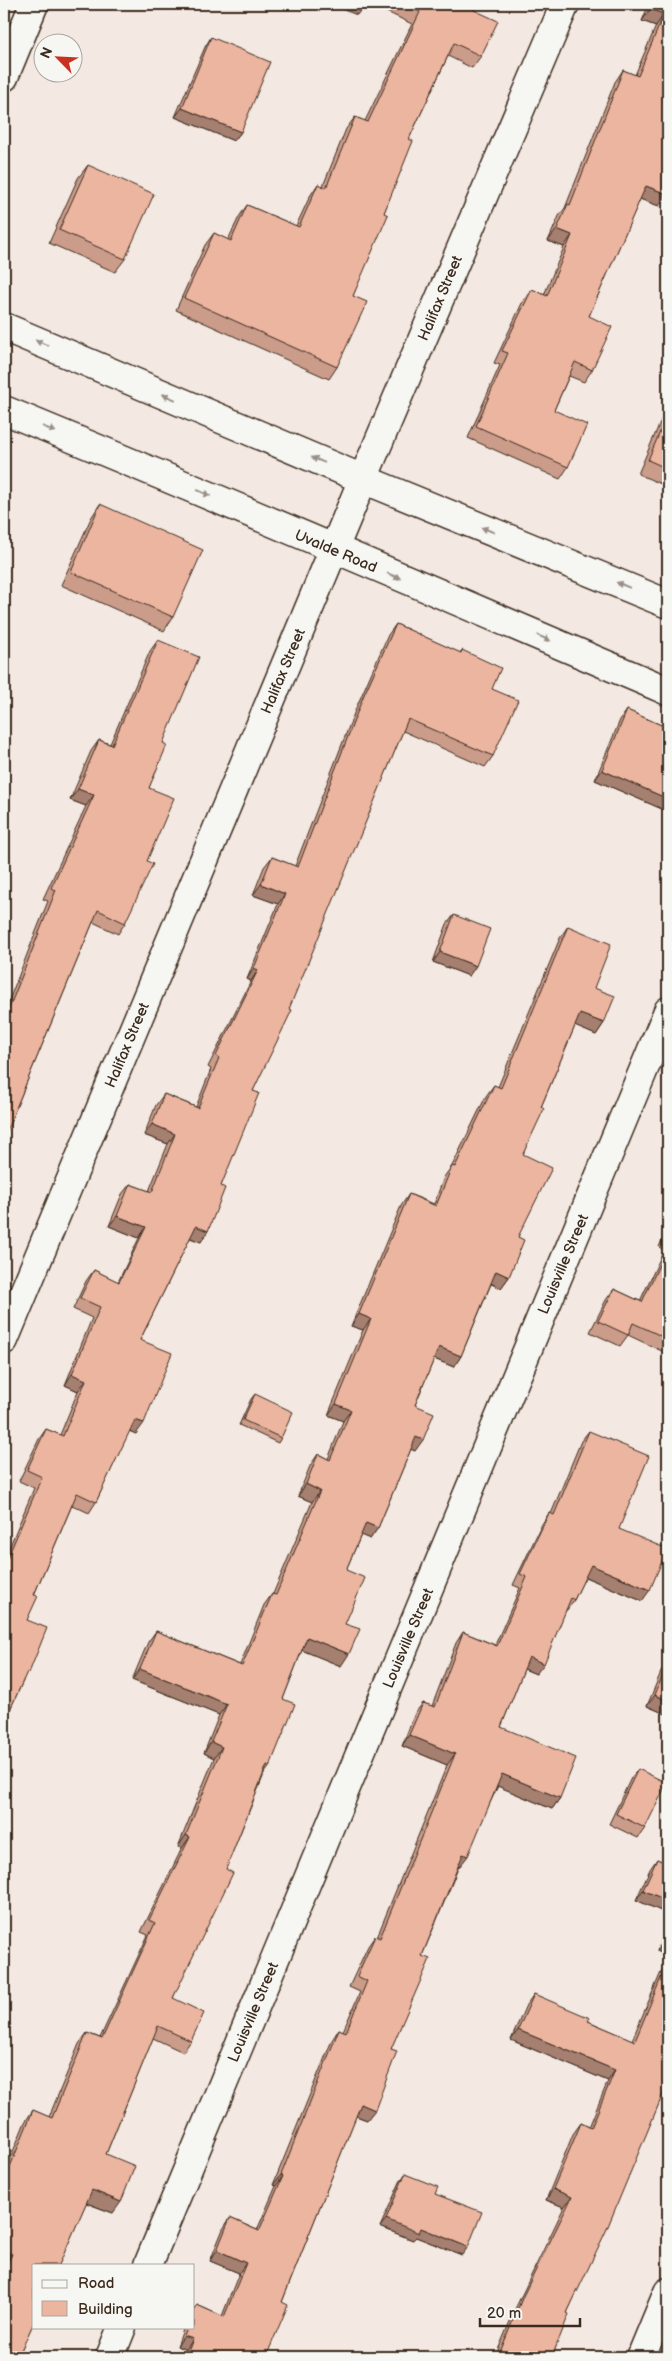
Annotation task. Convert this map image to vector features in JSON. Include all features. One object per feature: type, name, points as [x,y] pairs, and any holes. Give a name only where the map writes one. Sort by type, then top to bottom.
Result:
[{"type":"street","points":[[4,77],[34,4]]},
{"type":"street","name":"Halifax Street","points":[[4,1340],[333,550],[565,4]]},
{"type":"street","points":[[4,327],[363,479],[668,604]]},
{"type":"street","name":"Uvalde Road","points":[[4,410],[668,691]]},
{"type":"street","name":"Louisville Street","points":[[148,2264],[668,1011]]},
{"type":"street","points":[[641,2357],[668,2292]]},
{"type":"street","points":[[110,2357],[122,2328]]},
{"type":"building","points":[[404,4],[476,4],[474,10],[498,21],[481,56],[454,43],[409,139],[413,141],[384,213],[388,215],[353,296],[367,302],[337,367],[184,298],[214,233],[231,241],[247,205],[299,227],[318,184],[326,188],[355,117],[368,122],[420,12]]},
{"type":"building","points":[[652,4],[668,4],[668,192],[667,194],[646,186],[589,316],[612,327],[592,370],[575,362],[554,410],[587,425],[568,467],[476,426],[508,353],[502,351],[532,289],[547,296],[572,235],[557,229],[568,204],[570,205],[623,70],[638,76],[664,14],[650,9]]},
{"type":"building","points":[[211,37],[270,62],[241,132],[182,108]]},
{"type":"building","points":[[88,165],[154,194],[125,259],[59,230]]},
{"type":"building","points":[[668,413],[668,469],[648,460]]},
{"type":"building","points":[[100,504],[203,550],[173,617],[71,572]]},
{"type":"building","points":[[396,624],[461,653],[462,650],[501,668],[492,689],[518,700],[493,756],[408,719],[289,1009],[292,1010],[253,1091],[259,1093],[221,1186],[225,1188],[208,1231],[196,1226],[140,1340],[172,1353],[144,1423],[135,1420],[96,1502],[77,1493],[34,1595],[38,1596],[27,1620],[47,1628],[29,1673],[27,1672],[4,1723],[4,1566],[42,1477],[27,1470],[46,1429],[63,1436],[86,1380],[72,1374],[100,1307],[80,1298],[94,1270],[119,1282],[146,1227],[117,1216],[130,1184],[152,1192],[175,1134],[152,1124],[164,1094],[198,1108],[219,1058],[216,1056],[258,970],[254,968],[285,894],[261,884],[272,857],[298,867],[363,697]]},
{"type":"building","points":[[158,640],[199,657],[163,743],[167,745],[149,788],[174,798],[147,861],[153,864],[125,923],[98,910],[4,1137],[4,1021],[56,890],[51,888],[94,795],[78,789],[99,740],[112,745]]},
{"type":"building","points":[[627,710],[668,728],[668,799],[602,770]]},
{"type":"building","points":[[454,915],[490,929],[476,966],[440,952]]},
{"type":"building","points":[[568,926],[611,944],[594,988],[615,996],[604,1023],[580,1014],[541,1107],[544,1109],[523,1154],[552,1168],[518,1237],[524,1240],[509,1277],[496,1271],[461,1356],[439,1347],[415,1405],[434,1413],[423,1440],[416,1437],[378,1528],[366,1523],[346,1570],[365,1578],[345,1624],[360,1629],[349,1654],[307,1637],[283,1699],[295,1704],[270,1766],[267,1765],[226,1869],[233,1873],[173,1998],[204,2013],[191,2041],[158,2026],[106,2154],[135,2166],[121,2202],[92,2190],[59,2264],[32,2264],[32,2326],[18,2357],[11,2357],[4,2354],[4,2271],[12,2254],[4,2251],[4,2182],[33,2110],[52,2118],[87,2033],[102,2039],[155,1923],[149,1920],[190,1837],[186,1835],[222,1747],[211,1742],[227,1704],[140,1669],[156,1631],[242,1666],[272,1594],[276,1595],[320,1491],[306,1484],[318,1454],[330,1460],[351,1410],[336,1404],[371,1319],[359,1314],[409,1194],[436,1206],[452,1166],[455,1167],[494,1085],[501,1088]]},
{"type":"building","points":[[668,1246],[668,1339],[633,1323],[628,1335],[598,1321],[614,1289],[642,1302]]},
{"type":"building","points":[[255,1394],[293,1412],[281,1438],[243,1420]]},
{"type":"building","points":[[589,1431],[649,1456],[619,1529],[667,1549],[650,1590],[591,1565],[574,1600],[571,1598],[544,1664],[529,1657],[501,1727],[576,1758],[560,1798],[502,1774],[468,1856],[463,1854],[422,1956],[430,1959],[391,2049],[397,2051],[375,2110],[361,2104],[282,2302],[288,2305],[266,2357],[186,2357],[193,2339],[184,2336],[188,2328],[195,2328],[195,2310],[197,2305],[224,2317],[246,2263],[217,2250],[230,2218],[259,2231],[283,2176],[281,2175],[339,2029],[346,2032],[367,1981],[357,1976],[375,1936],[380,1938],[455,1754],[409,1735],[423,1703],[435,1707],[463,1632],[497,1646],[527,1577],[520,1574],[549,1513],[554,1515]]},
{"type":"building","points":[[668,1662],[668,1701],[655,1695]]},
{"type":"building","points":[[638,1769],[667,1783],[645,1828],[616,1814]]},
{"type":"building","points":[[657,1859],[668,1864],[668,1901],[643,1890]]},
{"type":"building","points":[[668,1961],[668,2082],[606,2231],[567,2313],[569,2314],[552,2357],[498,2357],[523,2296],[572,2197],[553,2189],[581,2123],[591,2128],[615,2070],[518,2030],[534,1994],[590,2018],[588,2021],[635,2041]]},
{"type":"building","points":[[405,2174],[438,2187],[435,2194],[482,2212],[468,2247],[421,2228],[419,2233],[386,2219]]}]
